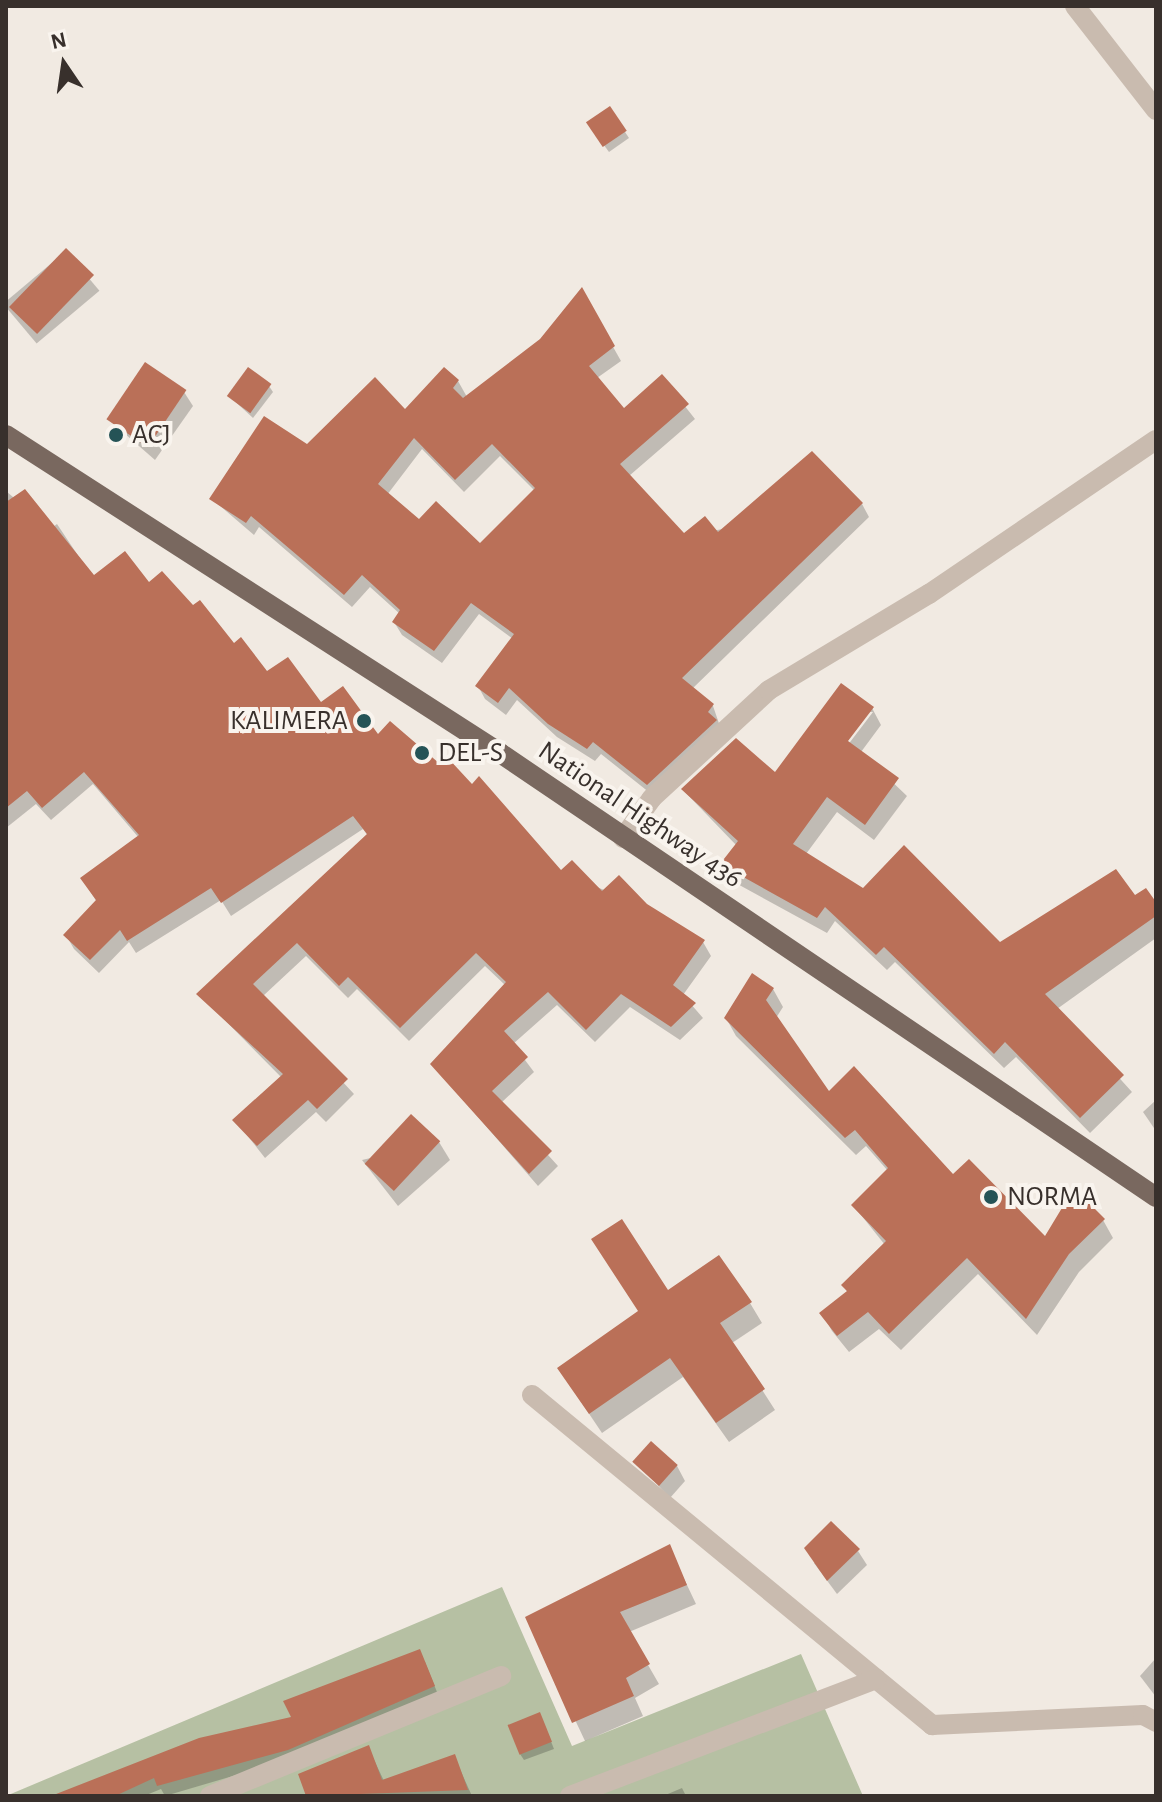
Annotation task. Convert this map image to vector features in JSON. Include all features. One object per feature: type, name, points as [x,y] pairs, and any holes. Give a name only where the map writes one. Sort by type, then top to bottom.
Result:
[{"type":"main road","name":"National Highway 436","points":[[6,435],[623,838],[1156,1197]]},
{"type":"street","points":[[1075,6],[1156,110]]},
{"type":"street","points":[[623,838],[652,798],[769,690],[929,594],[1156,440]]},
{"type":"street","points":[[532,1395],[932,1725],[1143,1715],[1156,1722]]},
{"type":"street","points":[[210,1796],[501,1676]]},
{"type":"street","points":[[570,1796],[876,1679]]},
{"type":"green space","points":[[502,1587],[572,1746],[801,1654],[863,1796],[6,1796]]},
{"type":"building","points":[[610,106],[627,131],[603,147],[586,122]]},
{"type":"building","points":[[66,248],[94,275],[37,334],[9,307]]},
{"type":"building","points":[[582,287],[615,346],[589,366],[624,408],[662,374],[689,404],[620,464],[684,533],[705,516],[718,532],[812,451],[863,503],[682,678],[714,704],[708,712],[717,720],[647,785],[593,742],[587,749],[548,724],[509,688],[498,703],[475,686],[514,634],[471,603],[434,651],[392,622],[400,610],[362,575],[344,595],[251,516],[246,523],[209,499],[264,416],[307,444],[375,377],[405,409],[444,367],[459,380],[453,388],[463,398],[540,339]],"holes":[[[414,438],[455,480],[492,444],[535,488],[480,543],[436,501],[419,519],[378,484]]]},
{"type":"building","points":[[145,362],[186,390],[148,447],[106,419]]},
{"type":"building","points":[[248,367],[271,384],[250,413],[227,396]]},
{"type":"building","points":[[25,489],[94,575],[125,551],[149,582],[162,571],[193,605],[200,600],[234,643],[241,637],[267,671],[288,657],[321,702],[343,686],[378,734],[390,721],[440,764],[447,757],[472,784],[479,776],[561,870],[572,860],[602,891],[619,875],[647,904],[705,940],[673,985],[696,1003],[671,1027],[621,994],[586,1030],[548,992],[504,1031],[528,1057],[492,1091],[552,1151],[529,1174],[430,1064],[506,982],[476,953],[400,1028],[348,977],[339,986],[297,943],[253,984],[348,1079],[317,1109],[308,1100],[257,1146],[232,1120],[283,1074],[196,994],[367,834],[353,816],[221,903],[211,888],[127,941],[120,930],[90,960],[63,935],[96,900],[80,878],[139,835],[84,772],[42,808],[27,791],[6,808],[6,502]]},
{"type":"building","points":[[841,683],[874,707],[848,741],[899,778],[865,825],[827,797],[793,844],[863,888],[904,845],[1000,942],[1116,869],[1135,895],[1146,888],[1156,902],[1156,916],[1045,994],[1124,1075],[1080,1118],[1005,1042],[994,1054],[884,947],[876,955],[825,907],[817,918],[720,864],[738,841],[681,789],[736,738],[775,772]]},
{"type":"building","points":[[752,973],[774,988],[766,1000],[829,1091],[854,1066],[953,1174],[969,1159],[1045,1236],[1074,1188],[1105,1219],[1069,1254],[1026,1319],[967,1258],[889,1334],[868,1312],[837,1336],[819,1313],[847,1291],[841,1285],[886,1241],[851,1205],[888,1168],[855,1130],[845,1138],[724,1018]]},
{"type":"building","points":[[411,1114],[440,1141],[394,1191],[365,1164]]},
{"type":"building","points":[[622,1219],[668,1290],[719,1255],[752,1302],[720,1323],[765,1389],[716,1423],[670,1358],[589,1414],[557,1368],[638,1311],[591,1239]]},
{"type":"building","points":[[651,1441],[678,1465],[659,1486],[632,1462]]},
{"type":"building","points":[[831,1521],[860,1549],[827,1581],[804,1548]]},
{"type":"building","points":[[670,1544],[687,1585],[620,1612],[650,1664],[626,1678],[634,1696],[572,1723],[525,1617]]},
{"type":"building","points":[[420,1649],[435,1686],[288,1750],[157,1786],[154,1778],[115,1796],[51,1796],[199,1738],[291,1717],[283,1701]]},
{"type":"building","points":[[540,1712],[552,1742],[520,1755],[508,1725]]},
{"type":"building","points":[[369,1745],[382,1780],[455,1754],[468,1790],[306,1796],[298,1774]]},
{"type":"place","name":"ACJ","points":[[116,435]]},
{"type":"place","name":"KALIMERA","points":[[364,721]]},
{"type":"place","name":"DEL-S","points":[[422,753]]},
{"type":"place","name":"NORMA","points":[[991,1197]]}]
